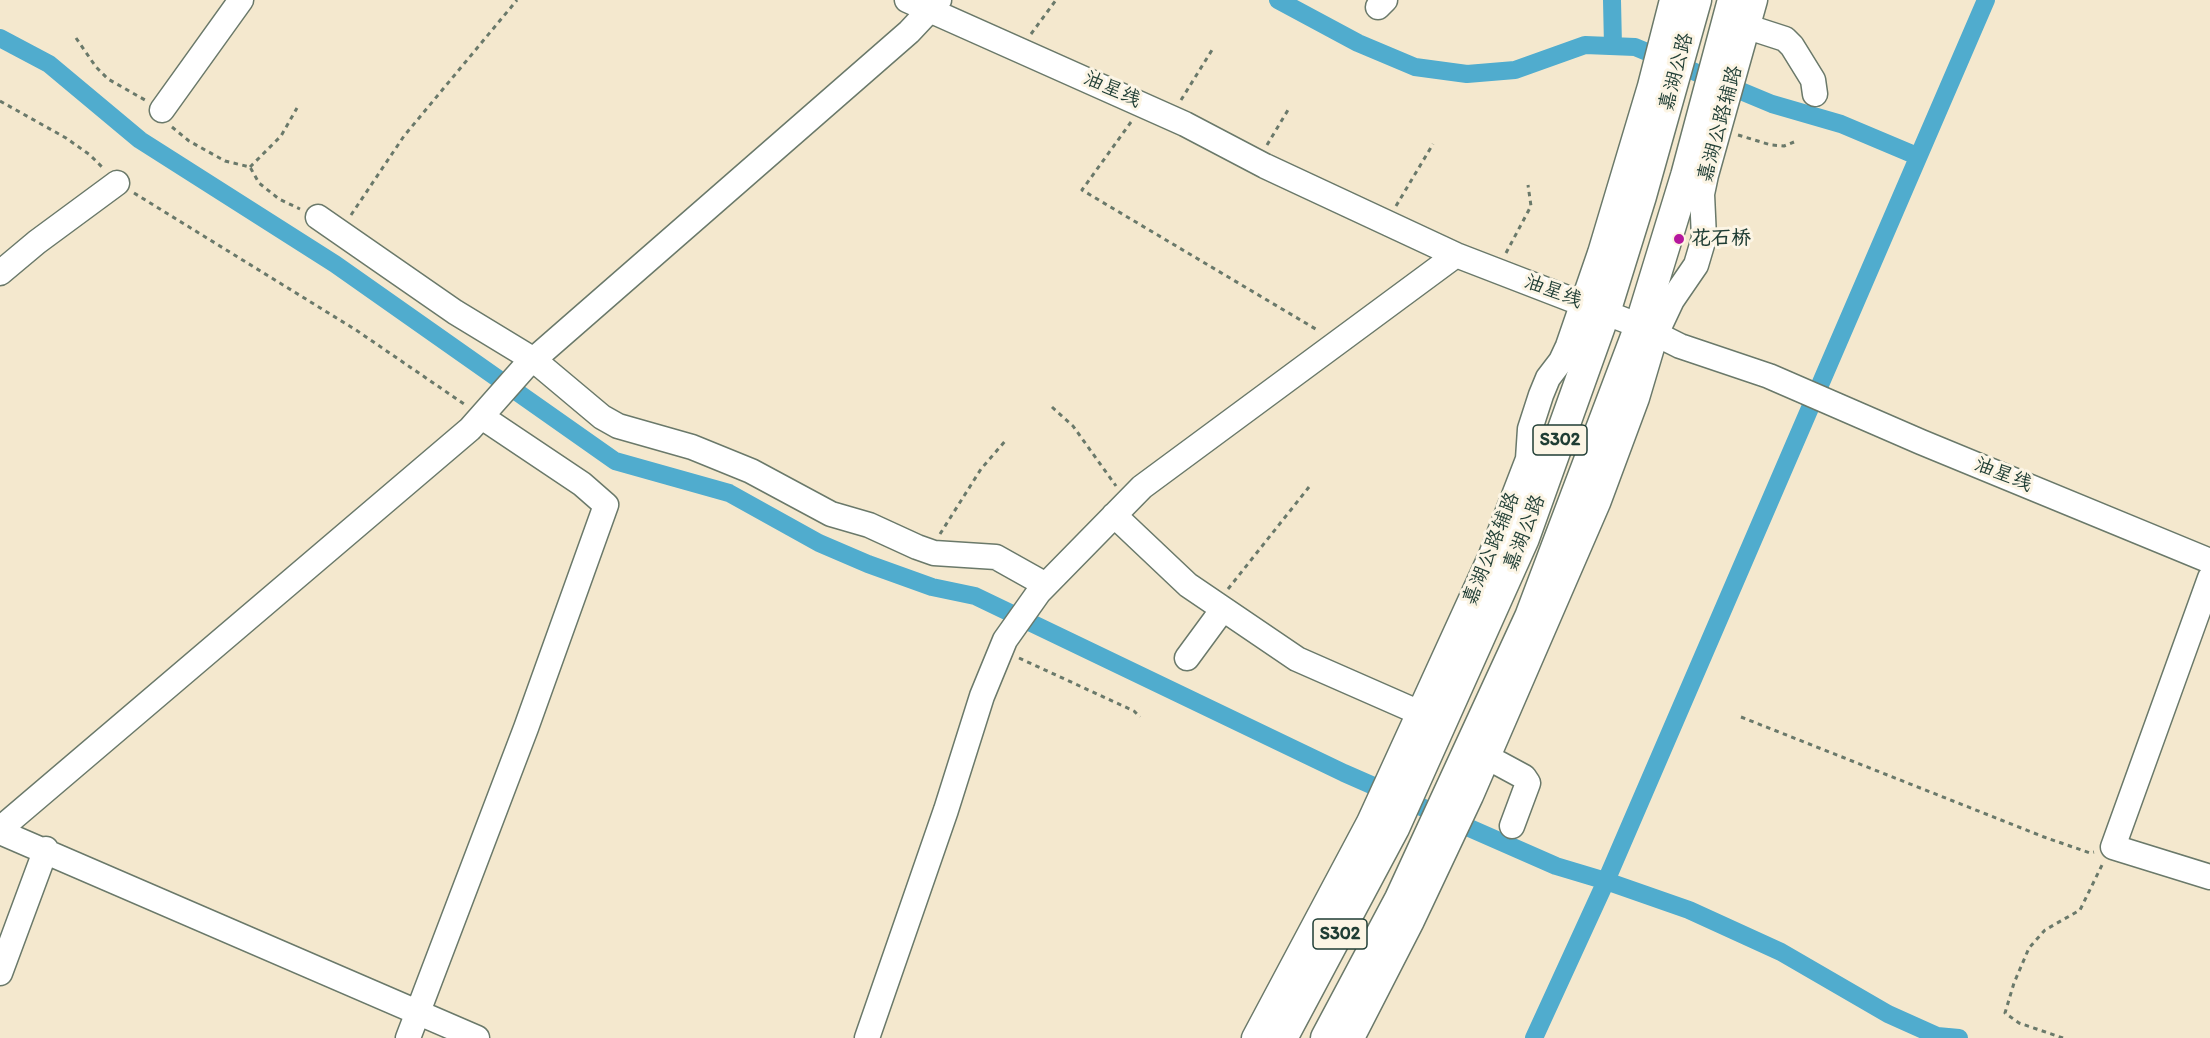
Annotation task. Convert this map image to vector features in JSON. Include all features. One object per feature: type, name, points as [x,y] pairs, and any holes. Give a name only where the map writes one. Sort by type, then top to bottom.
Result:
[{"type":"main road","name":"嘉湖公路","points":[[1282,1038],[1341,933],[1382,825],[1407,771],[1524,538],[1661,89],[1683,3]]},
{"type":"main road","name":"嘉湖公路","points":[[1326,1038],[1395,908],[1434,849],[1462,792],[1530,617],[1648,330],[1715,119],[1738,22]]},
{"type":"street","points":[[162,110],[241,0]]},
{"type":"street","name":"油星线","points":[[907,0],[934,5],[1020,50],[1171,117],[1258,162],[1456,255],[1594,308],[1680,346],[1780,381],[2210,561]]},
{"type":"street","points":[[1755,0],[1738,22],[1785,39],[1792,46],[1813,80],[1815,94]]},
{"type":"street","points":[[477,1038],[0,830],[411,480],[486,412],[529,364],[909,32],[934,5]]},
{"type":"street","points":[[0,273],[37,242],[117,183]]},
{"type":"street","points":[[318,217],[618,426],[692,447],[751,471],[831,514],[868,525],[934,553],[996,557],[1042,588]]},
{"type":"street","points":[[867,1038],[946,810],[981,696],[1003,645],[1042,588],[1142,487],[1456,255]]},
{"type":"street","name":"嘉湖公路辅路","points":[[1407,771],[1420,713],[1491,555],[1527,459],[1530,429],[1541,395],[1548,378],[1594,308]]},
{"type":"street","points":[[1462,792],[1487,757],[1568,577],[1598,503],[1637,398],[1648,330]]},
{"type":"street","points":[[408,1038],[522,739],[606,505],[582,484],[486,412]]},
{"type":"street","points":[[1120,508],[1188,585],[1219,607],[1297,660],[1420,713]]},
{"type":"street","points":[[2210,578],[2113,847],[2210,877]]},
{"type":"street","points":[[1187,658],[1219,607]]},
{"type":"street","points":[[1487,757],[1524,777],[1528,783],[1512,825]]},
{"type":"street","points":[[1254,1038],[1382,825]]},
{"type":"street","points":[[0,974],[46,849]]},
{"type":"street","points":[[1352,1038],[1434,849]]},
{"type":"path","points":[[339,231],[404,136],[517,0]]},
{"type":"path","points":[[1020,50],[1056,0]]},
{"type":"path","points":[[76,38],[96,67],[108,78],[162,110],[172,127],[189,141],[225,160],[250,167],[259,183],[279,199],[318,217]]},
{"type":"path","points":[[1171,117],[1212,50]]},
{"type":"path","points":[[0,101],[74,143],[90,155],[117,183],[486,412]]},
{"type":"path","points":[[1143,105],[1082,190],[1326,335],[1333,346]]},
{"type":"path","points":[[250,167],[281,136],[297,108]]},
{"type":"path","points":[[1258,162],[1288,110]]},
{"type":"path","points":[[1715,119],[1771,145],[1784,146],[1794,142]]},
{"type":"path","points":[[1385,223],[1433,144]]},
{"type":"path","points":[[1497,270],[1531,206],[1528,185]]},
{"type":"path","points":[[1052,407],[1073,426],[1120,508]]},
{"type":"path","points":[[934,553],[940,532],[950,515],[981,469],[1006,440]]},
{"type":"path","points":[[1219,607],[1309,487]]},
{"type":"path","points":[[1003,645],[1134,711],[1140,717]]},
{"type":"path","points":[[1741,717],[2090,853],[2113,847]]},
{"type":"path","points":[[2063,1038],[2019,1023],[2005,1013],[2013,983],[2030,948],[2045,930],[2080,910],[2113,847]]},
{"type":"waterway","points":[[1278,0],[1358,43],[1415,67],[1467,74],[1515,70],[1585,45],[1635,47],[1772,104],[1841,124],[1917,156]]},
{"type":"waterway","points":[[1612,0],[1613,46]]},
{"type":"waterway","points":[[1534,1038],[1606,881],[1986,0]]},
{"type":"waterway","points":[[0,38],[49,64],[140,140],[335,264],[615,461],[729,493],[819,543],[868,564],[932,587],[975,596],[1344,773],[1556,866],[1689,910],[1781,952],[1888,1014],[1937,1036],[1959,1038]]},
{"type":"place","name":"花石桥","points":[[1679,239]]}]
